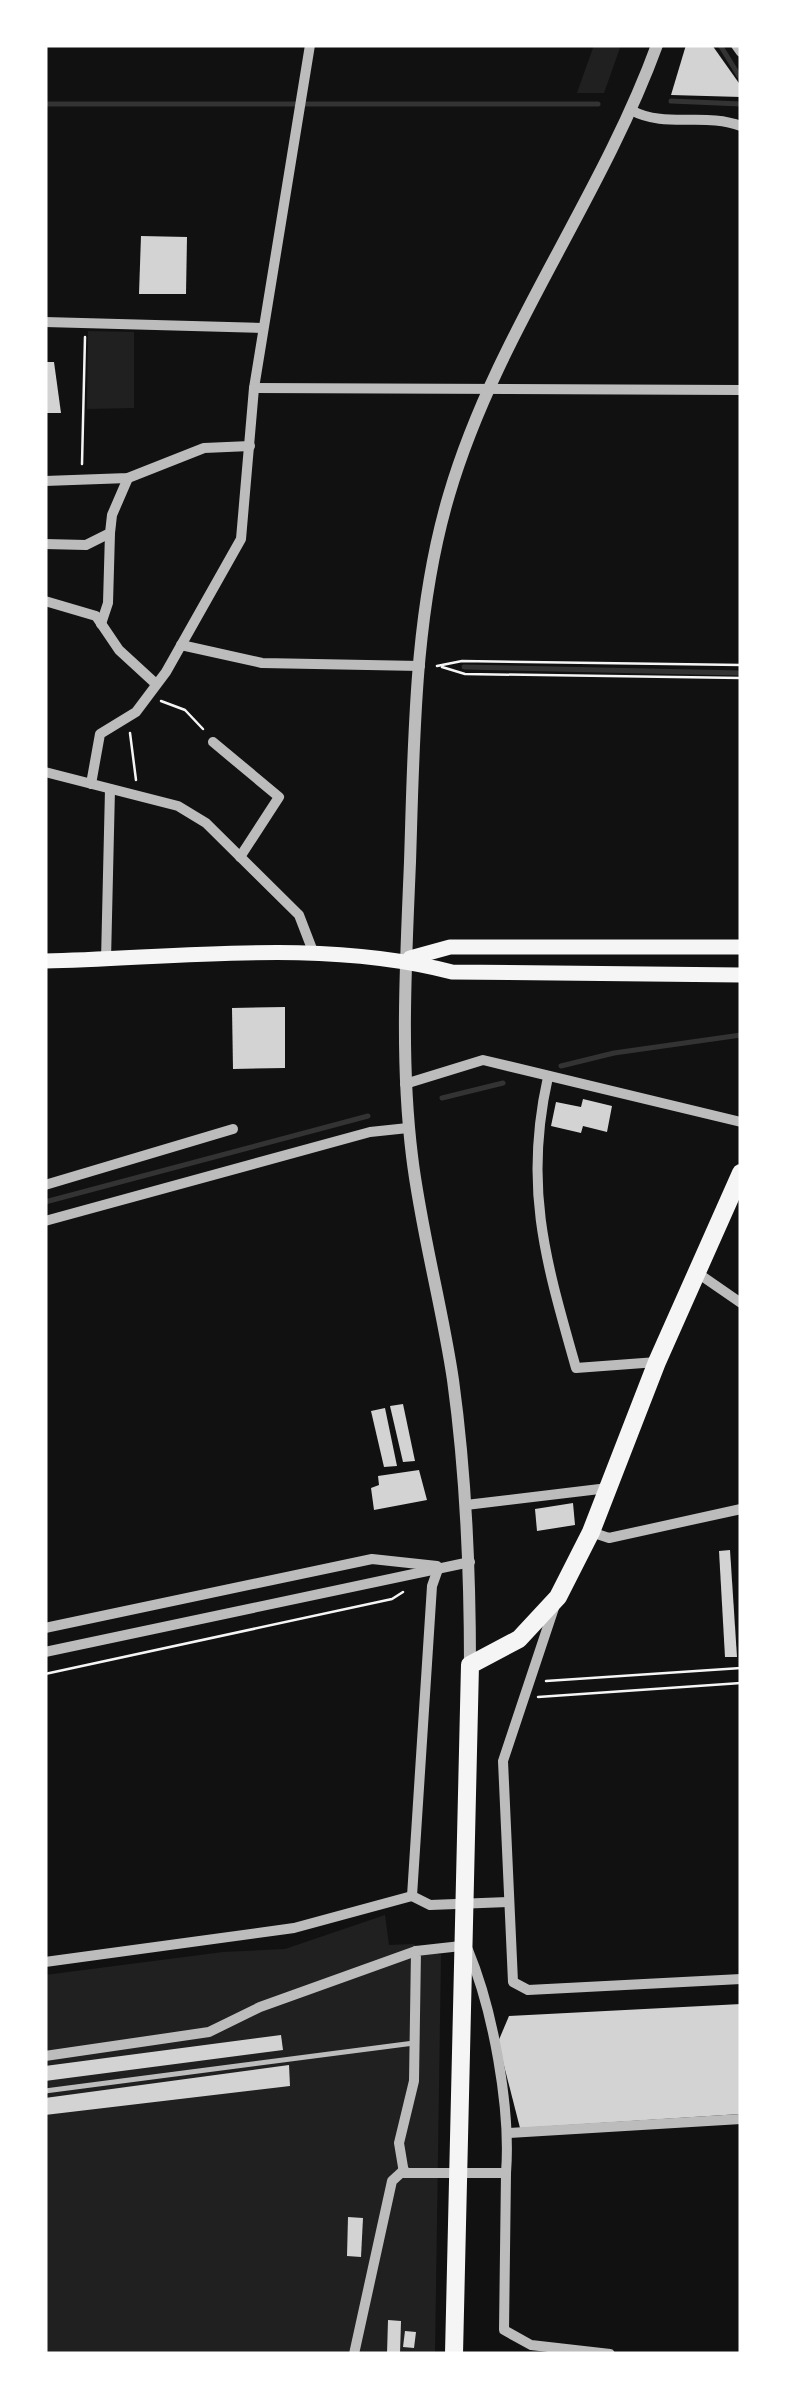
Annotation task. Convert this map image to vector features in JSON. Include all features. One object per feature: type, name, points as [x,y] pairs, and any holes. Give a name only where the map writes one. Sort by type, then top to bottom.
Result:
[{"type":"main road","points":[[406,959],[450,948],[741,947]]},
{"type":"main road","points":[[45,962],[314,954],[406,959],[452,972],[741,975]]},
{"type":"main road","points":[[454,2354],[470,1665],[520,1639],[558,1597],[592,1532],[695,1272],[733,1207],[741,1173]]},
{"type":"street","points":[[91,784],[100,734],[128,716],[156,684],[241,539],[254,388],[310,45]]},
{"type":"street","points":[[470,1665],[470,1562],[452,1379],[408,1128],[405,1084],[406,959],[420,666],[436,548],[449,494],[486,392],[631,110],[657,45]]},
{"type":"street","points":[[736,45],[741,52]]},
{"type":"street","points":[[631,110],[657,120],[714,119],[741,126]]},
{"type":"street","points":[[45,322],[264,328]]},
{"type":"street","points":[[254,388],[486,392],[741,390]]},
{"type":"street","points":[[45,481],[128,478],[204,448],[250,446]]},
{"type":"street","points":[[101,624],[108,604],[112,516],[128,478]]},
{"type":"street","points":[[45,544],[86,545],[110,533]]},
{"type":"street","points":[[45,602],[96,616],[119,650],[156,684]]},
{"type":"street","points":[[181,645],[278,664],[420,666]]},
{"type":"street","points":[[213,742],[279,797],[240,857]]},
{"type":"street","points":[[45,772],[178,806],[206,823],[299,915],[314,954]]},
{"type":"street","points":[[106,960],[110,789]]},
{"type":"street","points":[[405,1084],[483,1060],[741,1122]]},
{"type":"street","points":[[548,1077],[536,1132],[536,1199],[548,1266],[576,1368],[657,1362]]},
{"type":"street","points":[[45,1221],[370,1132],[408,1128]]},
{"type":"street","points":[[45,1185],[233,1129]]},
{"type":"street","points":[[695,1272],[741,1303]]},
{"type":"street","points":[[466,1505],[608,1488]]},
{"type":"street","points":[[592,1532],[609,1538],[741,1509]]},
{"type":"street","points":[[45,1628],[372,1559],[441,1568]]},
{"type":"street","points":[[45,1652],[470,1562]]},
{"type":"street","points":[[412,1896],[432,1586],[441,1568]]},
{"type":"street","points":[[558,1597],[504,1762],[512,1982],[528,1990],[741,1979]]},
{"type":"street","points":[[45,1962],[294,1928],[412,1896],[430,1905],[508,1902]]},
{"type":"street","points":[[45,2056],[209,2032],[260,2008],[462,1934],[485,1990],[509,2133],[504,2330],[532,2345],[610,2354]]},
{"type":"street","points":[[404,2170],[399,2143],[414,2081],[416,1951]]},
{"type":"street","points":[[509,2133],[741,2119]]},
{"type":"street","points":[[354,2354],[392,2181],[404,2170],[506,2173]]},
{"type":"lane","points":[[45,2091],[416,2043]]},
{"type":"path","points":[[82,480],[85,323]]},
{"type":"path","points":[[420,666],[462,661],[741,664]]},
{"type":"path","points":[[440,666],[465,674],[741,678]]},
{"type":"path","points":[[148,695],[185,710],[213,742]]},
{"type":"path","points":[[128,716],[138,796]]},
{"type":"path","points":[[45,1674],[392,1599],[407,1589]]},
{"type":"path","points":[[530,1682],[741,1668]]},
{"type":"path","points":[[525,1698],[741,1683]]},
{"type":"shaded area","points":[[594,45],[621,45],[604,93],[577,93]]},
{"type":"shaded area","points":[[88,331],[134,332],[134,408],[87,409]]},
{"type":"shaded area","points":[[385,1915],[389,1945],[413,1944],[441,1955],[435,2354],[45,2354],[45,1975],[223,1952],[285,1949]]},
{"type":"building","points":[[686,45],[712,45],[741,86],[741,97],[671,95]]},
{"type":"building","points":[[141,236],[187,237],[186,294],[139,294]]},
{"type":"building","points":[[45,362],[54,362],[61,413],[45,413]]},
{"type":"building","points":[[285,1007],[285,1068],[233,1069],[232,1008]]},
{"type":"building","points":[[583,1099],[612,1106],[607,1132],[583,1126],[581,1133],[551,1126],[556,1102],[581,1107]]},
{"type":"building","points":[[403,1404],[415,1461],[403,1462],[390,1406]]},
{"type":"building","points":[[385,1408],[397,1466],[384,1467],[371,1411]]},
{"type":"building","points":[[419,1470],[427,1500],[374,1510],[371,1488],[379,1485],[378,1476]]},
{"type":"building","points":[[573,1503],[575,1525],[537,1531],[535,1509]]},
{"type":"building","points":[[730,1550],[737,1657],[725,1657],[719,1551]]},
{"type":"building","points":[[741,2004],[741,2114],[520,2128],[498,2042],[509,2016]]},
{"type":"building","points":[[281,2035],[283,2050],[45,2081],[45,2066]]},
{"type":"building","points":[[289,2065],[290,2086],[45,2115],[45,2098]]},
{"type":"building","points":[[348,2217],[363,2218],[361,2257],[347,2256]]},
{"type":"building","points":[[388,2320],[401,2321],[400,2354],[387,2354]]},
{"type":"building","points":[[405,2331],[416,2332],[414,2348],[403,2347]]},
{"type":"waterway","points":[[720,45],[741,79]]},
{"type":"waterway","points":[[671,101],[741,104]]},
{"type":"waterway","points":[[45,104],[598,104]]},
{"type":"waterway","points":[[464,667],[741,673]]},
{"type":"waterway","points":[[561,1066],[614,1053],[741,1035]]},
{"type":"waterway","points":[[442,1098],[503,1083]]},
{"type":"waterway","points":[[45,1202],[368,1116]]}]
